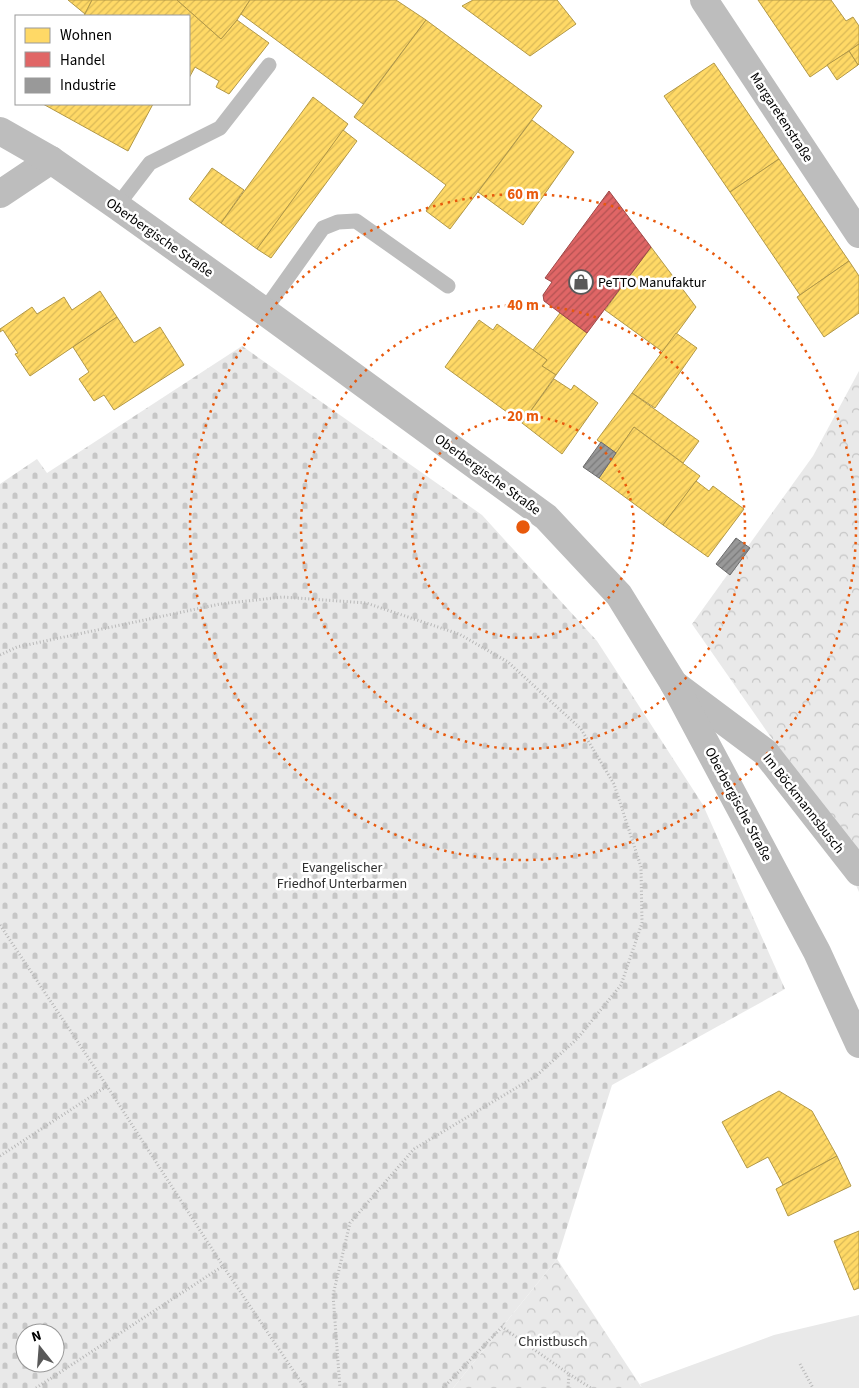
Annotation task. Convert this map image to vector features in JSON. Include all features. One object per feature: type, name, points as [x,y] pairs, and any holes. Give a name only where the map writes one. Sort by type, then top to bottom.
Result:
[{"type":"street","name":"Margaretenstraße","points":[[704,0],[859,234]]},
{"type":"street","name":"Oberbergische Straße","points":[[0,131],[51,160],[117,206],[546,517],[619,595],[674,684],[817,952],[859,1044]]},
{"type":"street","points":[[0,194],[51,160]]},
{"type":"street","name":"Im Böckmannsbusch","points":[[674,684],[765,752],[859,872]]},
{"type":"lane","points":[[117,206],[150,163],[220,128],[268,65]]},
{"type":"lane","points":[[264,311],[323,228],[338,222],[356,221],[448,286]]},
{"type":"path","points":[[0,655],[17,648],[220,604],[283,597],[366,603],[459,634],[508,662],[581,729],[614,784],[641,867],[642,923],[621,985],[577,1039],[536,1076],[414,1149],[350,1223],[333,1296],[340,1388]]},
{"type":"path","points":[[0,925],[305,1388]]},
{"type":"path","points":[[0,1156],[107,1086]]},
{"type":"path","points":[[36,1388],[223,1266]]},
{"type":"path","points":[[443,1388],[502,1327],[591,1388]]},
{"type":"path","points":[[800,1364],[813,1388]]},
{"type":"path","points":[[568,1388],[569,1374]]},
{"type":"green space","name":"Evangelischer Friedhof Unterbarmen","points":[[242,346],[482,515],[597,641],[703,805],[785,989],[612,1085],[557,1259],[453,1388],[0,1388],[0,484],[37,459],[47,473]]},
{"type":"green space","points":[[859,371],[859,892],[823,812],[692,624],[813,456]]},
{"type":"green space","name":"Christbusch","points":[[557,1259],[642,1388],[453,1388]]},
{"type":"green space","points":[[859,1315],[859,1388],[642,1388],[640,1384],[774,1335]]},
{"type":"building: Wohnen","points":[[68,0],[92,0],[85,14]]},
{"type":"building: Wohnen","points":[[92,0],[177,0],[221,39],[237,20],[269,43],[229,94],[216,87],[219,81],[195,67],[190,76],[190,15],[84,15]]},
{"type":"building: Wohnen","points":[[177,0],[250,0],[237,20],[221,39]]},
{"type":"building: Wohnen","points":[[250,0],[396,0],[426,20],[363,104],[241,14]]},
{"type":"building: Wohnen","points":[[473,0],[557,0],[576,24],[530,56],[462,6]]},
{"type":"building: Wohnen","points":[[758,0],[831,0],[846,21],[853,17],[859,26],[859,44],[810,77]]},
{"type":"building: Wohnen","points":[[426,20],[542,106],[450,229],[426,211],[446,185],[354,117]]},
{"type":"building: Wohnen","points":[[859,44],[859,64],[858,65],[849,51]]},
{"type":"building: Wohnen","points":[[849,51],[858,65],[837,80],[827,65]]},
{"type":"building: Wohnen","points":[[714,63],[779,159],[730,192],[664,96]]},
{"type":"building: Wohnen","points":[[313,97],[348,124],[257,249],[221,223]]},
{"type":"building: Wohnen","points":[[45,105],[152,105],[128,151]]},
{"type":"building: Wohnen","points":[[532,120],[574,152],[523,225],[478,192]]},
{"type":"building: Wohnen","points":[[343,130],[357,141],[271,258],[257,249]]},
{"type":"building: Wohnen","points":[[779,159],[849,261],[800,295],[730,192]]},
{"type":"building: Wohnen","points":[[212,168],[244,190],[221,223],[189,199]]},
{"type":"building: Wohnen","points":[[651,247],[696,307],[663,352],[605,310]]},
{"type":"building: Wohnen","points":[[849,261],[859,276],[859,313],[824,337],[797,297]]},
{"type":"building: Wohnen","points":[[100,291],[117,317],[30,376],[15,354],[18,353],[3,330],[0,332],[0,329],[32,307],[37,314],[64,297],[72,310]]},
{"type":"building: Wohnen","points":[[560,313],[587,333],[556,375],[542,366],[547,360],[533,350]]},
{"type":"building: Wohnen","points":[[117,317],[134,343],[160,327],[184,365],[114,410],[104,395],[94,401],[79,379],[89,372],[73,347]]},
{"type":"building: Wohnen","points":[[479,320],[493,330],[497,324],[547,360],[542,366],[556,375],[522,423],[445,367]]},
{"type":"building: Wohnen","points":[[676,333],[697,348],[655,408],[632,393]]},
{"type":"building: Wohnen","points":[[554,379],[571,390],[574,385],[598,403],[562,454],[522,423]]},
{"type":"building: Wohnen","points":[[632,393],[699,441],[683,463],[634,427],[616,453],[597,440]]},
{"type":"building: Wohnen","points":[[634,427],[700,476],[663,525],[599,478]]},
{"type":"building: Wohnen","points":[[696,481],[709,491],[713,486],[744,509],[708,557],[663,525]]},
{"type":"building: Wohnen","points":[[779,1091],[812,1111],[837,1156],[783,1185],[768,1157],[747,1168],[722,1122]]},
{"type":"building: Wohnen","points":[[837,1156],[851,1186],[788,1216],[776,1189]]},
{"type":"building: Wohnen","points":[[859,1231],[859,1288],[854,1290],[834,1241]]},
{"type":"building: Handel","points":[[609,191],[651,247],[587,333],[544,301],[543,295],[552,282],[545,278]]},
{"type":"building: Industrie","points":[[601,442],[616,453],[599,478],[583,467]]},
{"type":"building: Industrie","points":[[736,538],[750,548],[730,575],[716,564]]},
{"type":"place","name":"PeTTO Manufaktur","points":[[581,282]]}]
